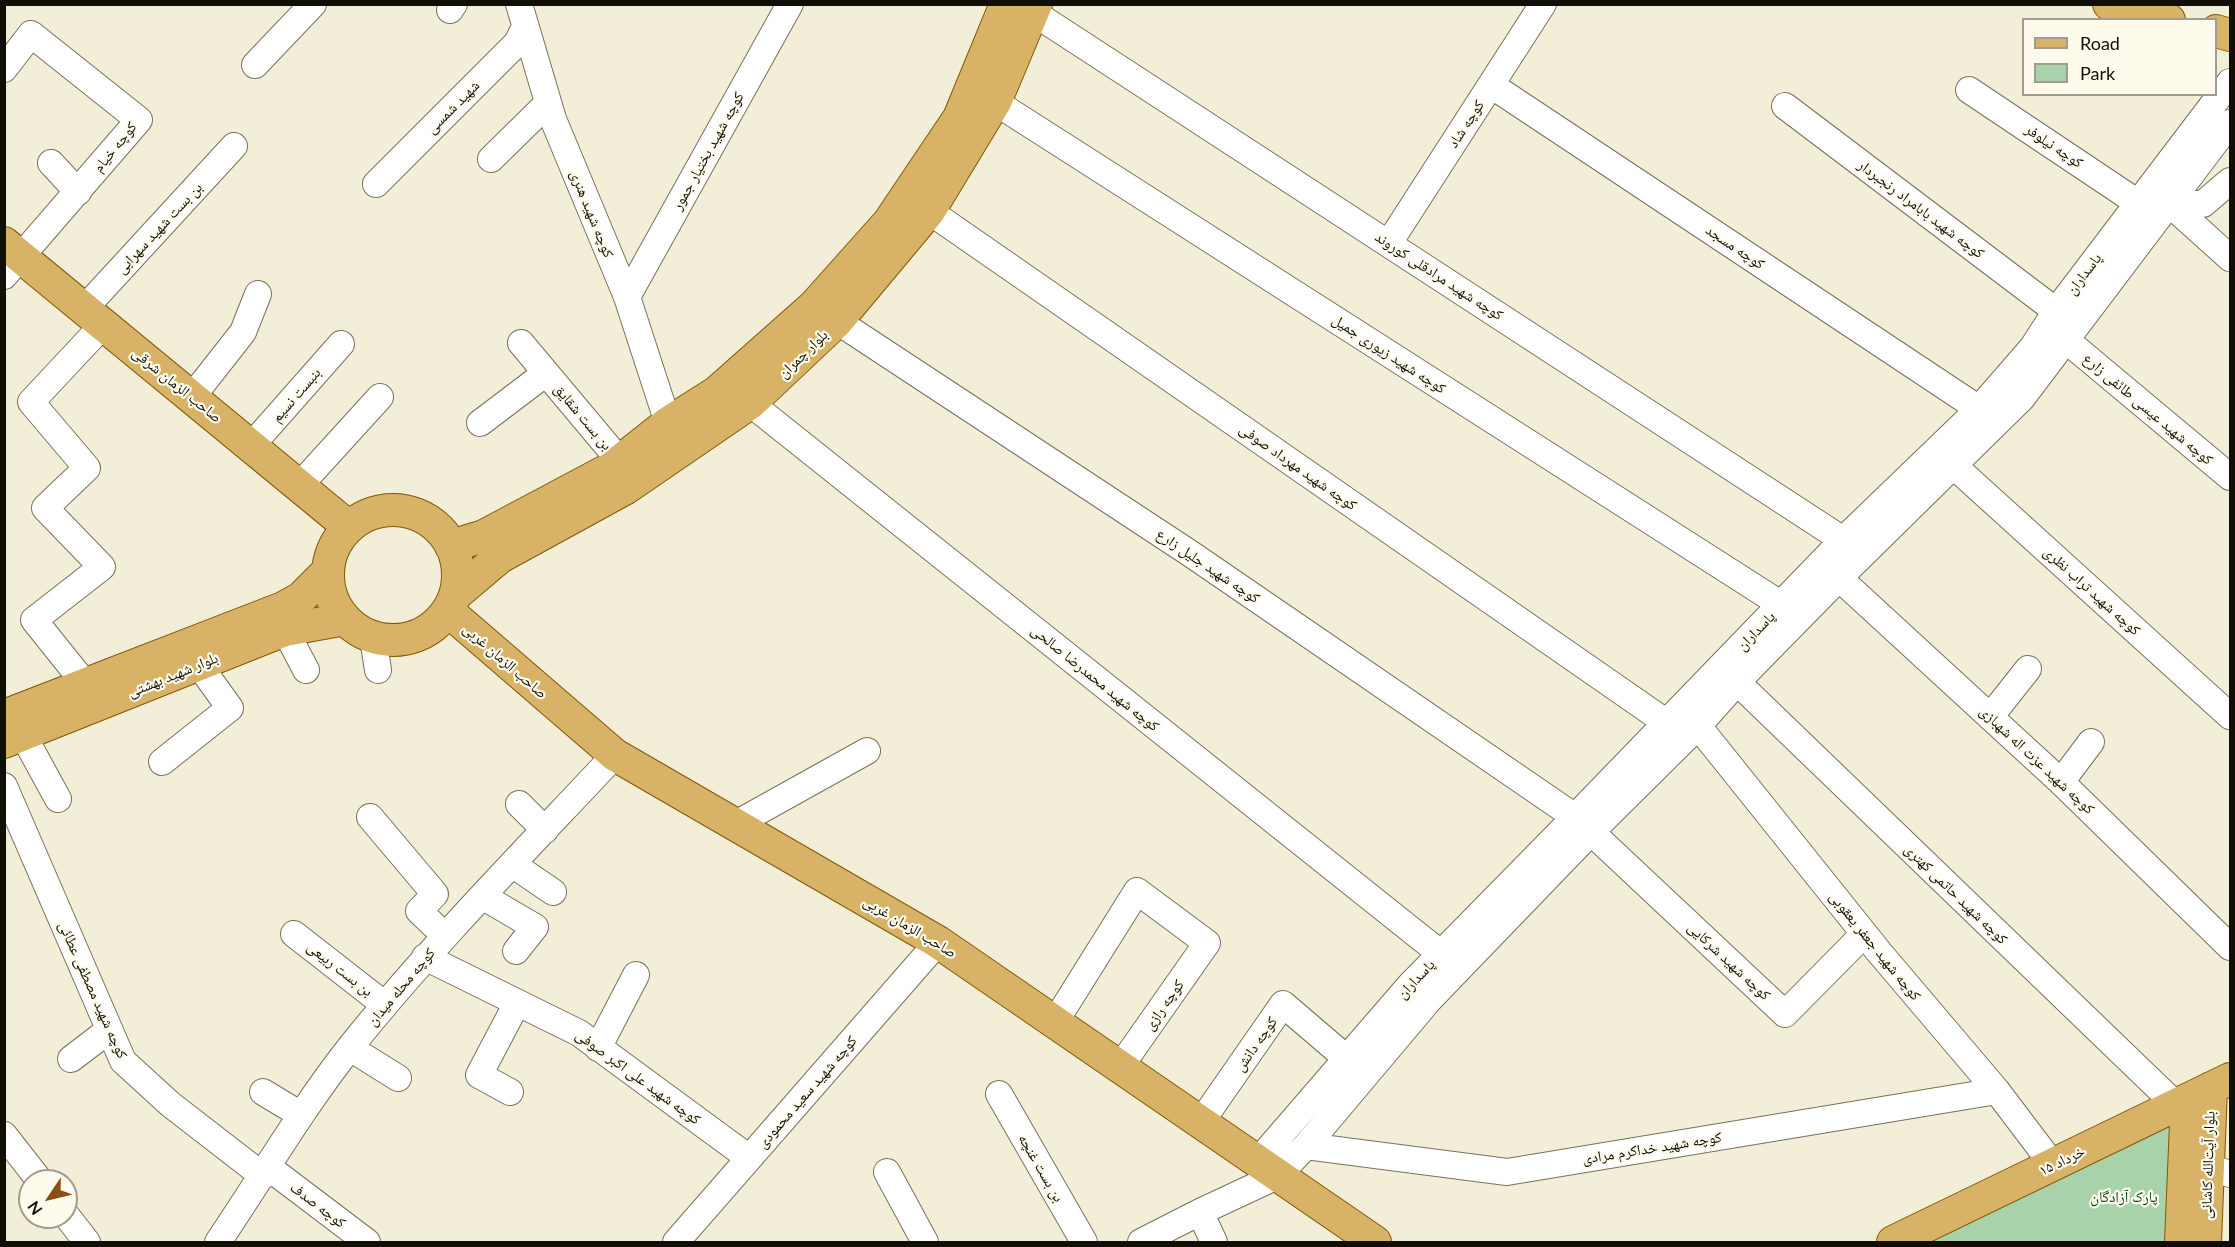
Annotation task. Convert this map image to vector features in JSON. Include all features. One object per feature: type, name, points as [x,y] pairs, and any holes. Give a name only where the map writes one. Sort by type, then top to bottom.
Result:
[{"type":"main road","points":[[2109,4],[2162,18]]},
{"type":"main road","name":"بلوار چمران","points":[[451,603],[500,557],[626,488],[750,403],[837,321],[929,211],[995,102],[1025,7]]},
{"type":"main road","name":"بلوار چمران","points":[[451,546],[484,536],[610,469],[668,423],[717,392],[814,306],[889,222],[959,118],[1025,7]]},
{"type":"main road","name":"صاحب الزمان شرقی","points":[[10,259],[94,317],[349,527]]},
{"type":"main road","points":[[379,512],[404,512],[428,520],[451,546],[456,561],[458,579],[451,603],[437,624],[407,639],[390,641],[373,638],[358,630],[345,620],[335,605],[329,589],[327,572],[338,540],[349,527],[363,517],[379,512]]},
{"type":"main road","name":"بلوار شهید بهشتی","points":[[11,731],[86,685],[283,608],[301,598],[327,572]]},
{"type":"main road","name":"صاحب الزمان غربی","points":[[451,603],[615,755],[938,942],[1201,1122],[1368,1240]]},
{"type":"main road","name":"بلوار شهید بهشتی","points":[[11,731],[199,664],[285,630],[345,620]]},
{"type":"main road","name":"۱۵ خرداد","points":[[1893,1242],[2201,1093]]},
{"type":"main road","name":"بلوار آیت‌الله کاشانی","points":[[2201,1093],[2219,1171],[2205,1242]]},
{"type":"main road","name":"بلوار آیت‌الله کاشانی","points":[[2181,1242],[2201,1093]]},
{"type":"street","points":[[255,64],[313,4]]},
{"type":"street","name":"کوچه شهید بختیار جمور","points":[[627,297],[790,4]]},
{"type":"street","name":"کوچه شاد","points":[[1389,243],[1543,4]]},
{"type":"street","name":"کوچه شهید مرادقلی کوروند","points":[[1025,7],[1843,540]]},
{"type":"street","name":"کوچه شهید هنری","points":[[520,11],[548,103],[627,297],[668,423]]},
{"type":"street","name":"شهید شمسی","points":[[376,184],[517,43],[520,11]]},
{"type":"street","name":"کوچه خیام","points":[[4,69],[31,34],[139,120],[78,192],[10,259]]},
{"type":"street","name":"پاسداران","points":[[1267,1169],[1306,1146],[1429,1000],[1583,824],[1666,723],[1843,540],[1979,408],[2032,348],[2056,311],[2230,82]]},
{"type":"street","name":"کوچه مسجد","points":[[1491,85],[1979,408]]},
{"type":"street","name":"کوچه نیلوفر","points":[[1969,90],[2138,203]]},
{"type":"street","name":"کوچه شهید زیوری جمیل","points":[[995,102],[1782,605]]},
{"type":"street","points":[[491,159],[548,103]]},
{"type":"street","name":"کوچه شهید بابامراد رنجبردار","points":[[1785,106],[2056,311]]},
{"type":"street","name":"پاسداران","points":[[1267,1169],[1346,1058],[1440,953],[1583,824],[1698,726],[1737,682],[1839,578],[2022,398],[2230,123]]},
{"type":"street","name":"بن بست شهید سهرابی","points":[[86,685],[34,620],[102,567],[45,508],[87,468],[31,402],[94,317],[234,146]]},
{"type":"street","points":[[51,163],[78,192]]},
{"type":"street","points":[[2170,204],[2203,204],[2230,181]]},
{"type":"street","points":[[2170,204],[2230,258]]},
{"type":"street","name":"کوچه شهید مهرداد صوفی","points":[[929,211],[1666,723]]},
{"type":"street","points":[[192,398],[243,332],[258,294]]},
{"type":"street","name":"کوچه شهید جلیل زارع","points":[[837,321],[1191,554],[1583,824]]},
{"type":"street","name":"کوچه شهید عیسی طائفی زارع","points":[[2066,340],[2230,477]]},
{"type":"street","name":"بن بست شقایق","points":[[521,343],[620,461]]},
{"type":"street","name":"بنبست نسیم","points":[[251,446],[341,344]]},
{"type":"street","name":"بن بست شقایق","points":[[480,423],[546,373]]},
{"type":"street","points":[[299,486],[380,397]]},
{"type":"street","name":"کوچه شهید محمدرضا صالحی","points":[[750,403],[1440,953]]},
{"type":"street","name":"کوچه شهید تراب نظری","points":[[1954,466],[2230,716]]},
{"type":"street","name":"کوچه شهید عزت اله شهبازی","points":[[1839,578],[2061,782],[2230,947]]},
{"type":"street","points":[[285,630],[306,670]]},
{"type":"street","points":[[373,638],[378,670]]},
{"type":"street","points":[[162,762],[230,708],[199,664]]},
{"type":"street","points":[[1990,717],[2028,669]]},
{"type":"street","name":"کوچه شهید حاتمی کهتری","points":[[1737,682],[2201,1093]]},
{"type":"street","name":"کوچه شهید جعفر یعقوبی","points":[[1698,726],[1864,934],[1997,1091],[2053,1165]]},
{"type":"street","points":[[11,731],[58,799]]},
{"type":"street","points":[[2061,782],[2091,742]]},
{"type":"street","points":[[734,825],[867,751]]},
{"type":"street","name":"کوچه محله میدان","points":[[218,1242],[301,1115],[385,1005],[425,957],[615,755]]},
{"type":"street","name":"کوچه شهید مصطفی عطائی","points":[[4,786],[10,815],[123,1061],[170,1104],[266,1171]]},
{"type":"street","points":[[519,804],[544,830]]},
{"type":"street","points":[[370,817],[435,894],[419,910],[445,936]]},
{"type":"street","name":"کوچه شهید شرکایی","points":[[1583,824],[1785,1014],[1864,934]]},
{"type":"street","points":[[512,864],[553,892]]},
{"type":"street","name":"کوچه رازی","points":[[1055,1022],[1137,891],[1207,943],[1120,1067]]},
{"type":"street","points":[[483,896],[535,927],[516,951]]},
{"type":"street","name":"بن بست ربیعی","points":[[294,934],[385,1005]]},
{"type":"street","name":"کوچه شهید سعید محمودی","points":[[686,1238],[750,1158],[938,942]]},
{"type":"street","name":"کوچه شهید علی اکبر صوفی","points":[[425,957],[579,1033],[750,1158]]},
{"type":"street","points":[[598,1048],[636,975]]},
{"type":"street","points":[[510,1092],[478,1075],[517,1003]]},
{"type":"street","name":"کوچه دانش","points":[[1201,1122],[1283,1004],[1346,1058]]},
{"type":"street","points":[[71,1059],[109,1030]]},
{"type":"street","points":[[350,1048],[398,1078]]},
{"type":"street","name":"کوچه شهید خداکرم مرادی","points":[[1306,1146],[1507,1172],[1997,1091]]},
{"type":"street","points":[[263,1092],[301,1115]]},
{"type":"street","name":"بن بست غنچه","points":[[999,1094],[1083,1242]]},
{"type":"street","points":[[4,1134],[31,1169]]},
{"type":"street","points":[[1141,1242],[1200,1212],[1267,1169]]},
{"type":"street","name":"کوچه صدف","points":[[266,1171],[353,1238]]},
{"type":"street","points":[[887,1172],[925,1242]]},
{"type":"street","points":[[1200,1212],[1214,1242]]},
{"type":"street","points":[[77,1229],[87,1242]]},
{"type":"green space","name":"پارک آزادگان","points":[[2178,1121],[2170,1242],[1920,1242]]}]
